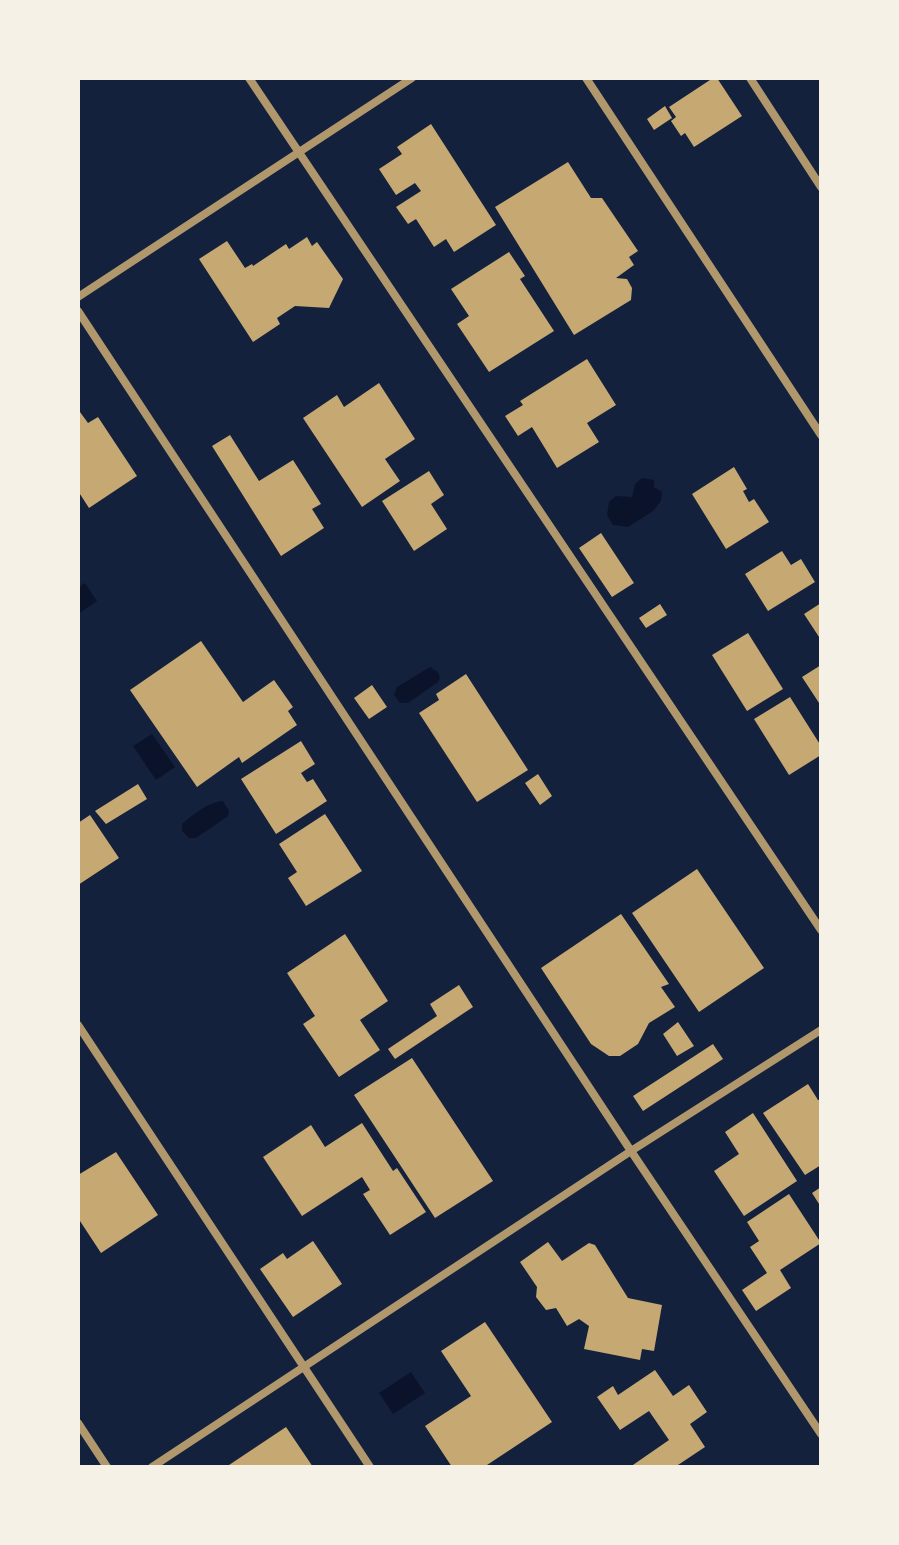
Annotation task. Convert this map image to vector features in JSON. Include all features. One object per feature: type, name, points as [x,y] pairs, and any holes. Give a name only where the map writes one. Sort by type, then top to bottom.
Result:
[{"type":"street","points":[[249,78],[821,930]]},
{"type":"street","points":[[78,297],[412,78]]},
{"type":"street","points":[[586,78],[821,435]]},
{"type":"street","points":[[750,78],[821,187]]},
{"type":"street","points":[[78,311],[821,1434]]},
{"type":"street","points":[[78,1025],[370,1467]]},
{"type":"street","points":[[152,1467],[631,1151],[821,1030]]},
{"type":"street","points":[[78,1423],[107,1467]]},
{"type":"water","points":[[642,478],[654,480],[654,487],[662,492],[661,501],[653,511],[628,527],[613,525],[607,515],[609,502],[616,496],[632,497],[635,484]]},
{"type":"water","points":[[85,583],[97,601],[78,614],[78,588]]},
{"type":"water","points":[[430,667],[438,672],[438,682],[408,703],[400,703],[394,695],[397,687]]},
{"type":"water","points":[[152,734],[175,767],[156,780],[133,746]]},
{"type":"water","points":[[223,801],[229,811],[228,816],[196,838],[189,838],[182,831],[182,824],[196,813]]},
{"type":"water","points":[[411,1372],[425,1393],[393,1414],[379,1393]]},
{"type":"building","points":[[717,78],[742,116],[694,147],[685,133],[681,136],[671,121],[676,117],[669,107]]},
{"type":"building","points":[[665,106],[672,118],[654,130],[647,119]]},
{"type":"building","points":[[431,124],[496,225],[454,252],[446,239],[434,247],[416,219],[408,224],[396,207],[421,191],[415,183],[396,195],[379,169],[402,154],[397,147]]},
{"type":"building","points":[[568,162],[591,198],[602,198],[638,251],[629,257],[634,265],[616,278],[627,279],[632,288],[631,300],[574,335],[495,207]]},
{"type":"building","points":[[307,237],[312,246],[317,242],[343,279],[329,308],[295,306],[277,318],[280,324],[253,342],[199,259],[227,241],[245,268],[286,244],[289,249]]},
{"type":"building","points":[[509,252],[525,276],[520,279],[554,331],[489,372],[457,324],[469,316],[451,289]]},
{"type":"building","points":[[587,359],[616,405],[587,423],[599,442],[557,468],[532,427],[518,436],[505,416],[523,405],[520,401]]},
{"type":"building","points":[[379,383],[415,439],[385,459],[400,481],[362,507],[303,418],[337,395],[344,407]]},
{"type":"building","points":[[80,412],[88,423],[98,417],[137,476],[89,508],[78,491]]},
{"type":"building","points":[[230,435],[259,481],[293,460],[321,504],[312,509],[324,528],[281,556],[212,446]]},
{"type":"building","points":[[734,467],[747,489],[743,491],[749,502],[754,499],[769,522],[726,549],[692,494]]},
{"type":"building","points":[[429,471],[444,495],[431,504],[447,529],[414,551],[382,501]]},
{"type":"building","points":[[601,533],[634,583],[612,597],[579,548]]},
{"type":"building","points":[[782,551],[791,565],[801,559],[815,582],[768,611],[745,574]]},
{"type":"building","points":[[821,603],[821,640],[804,614]]},
{"type":"building","points":[[660,604],[667,615],[646,628],[639,618]]},
{"type":"building","points":[[748,633],[783,689],[747,711],[712,655]]},
{"type":"building","points":[[201,641],[243,702],[274,680],[293,707],[288,711],[297,725],[242,763],[239,757],[197,787],[130,690]]},
{"type":"building","points":[[821,665],[821,706],[802,677]]},
{"type":"building","points":[[466,674],[528,770],[477,802],[419,713],[439,700],[436,694]]},
{"type":"building","points":[[372,685],[387,707],[369,719],[354,698]]},
{"type":"building","points":[[790,697],[821,746],[821,755],[789,775],[754,719]]},
{"type":"building","points":[[301,741],[315,764],[301,773],[307,782],[313,779],[327,801],[276,834],[241,779]]},
{"type":"building","points":[[538,774],[552,796],[540,805],[525,783]]},
{"type":"building","points":[[138,784],[147,799],[106,824],[95,811]]},
{"type":"building","points":[[325,814],[362,871],[306,906],[288,878],[297,872],[279,844]]},
{"type":"building","points":[[90,815],[119,858],[78,885],[78,823]]},
{"type":"building","points":[[697,869],[764,968],[699,1012],[632,913]]},
{"type":"building","points":[[621,914],[669,984],[661,987],[675,1007],[649,1023],[638,1044],[620,1056],[609,1056],[591,1044],[541,968]]},
{"type":"building","points":[[345,934],[388,1001],[360,1020],[380,1050],[339,1077],[303,1024],[315,1016],[287,973]]},
{"type":"building","points":[[459,985],[473,1007],[395,1059],[388,1049],[437,1016],[430,1004]]},
{"type":"building","points":[[678,1022],[694,1046],[677,1056],[663,1034]]},
{"type":"building","points":[[713,1044],[723,1059],[643,1111],[633,1096]]},
{"type":"building","points":[[412,1058],[493,1181],[435,1218],[354,1095]]},
{"type":"building","points":[[808,1084],[821,1100],[821,1165],[805,1175],[763,1113]]},
{"type":"building","points":[[753,1113],[797,1181],[744,1216],[714,1171],[739,1154],[725,1132]]},
{"type":"building","points":[[362,1123],[393,1171],[397,1168],[426,1212],[390,1235],[363,1194],[370,1190],[362,1177],[302,1216],[263,1157],[311,1125],[325,1147]]},
{"type":"building","points":[[116,1152],[158,1215],[101,1253],[78,1218],[78,1175]]},
{"type":"building","points":[[821,1187],[821,1207],[812,1193]]},
{"type":"building","points":[[789,1194],[821,1243],[780,1270],[791,1288],[756,1311],[742,1290],[767,1273],[750,1247],[759,1241],[747,1222]]},
{"type":"building","points":[[313,1241],[342,1284],[293,1317],[260,1269],[283,1253],[287,1259]]},
{"type":"building","points":[[548,1242],[562,1261],[589,1243],[595,1245],[628,1298],[662,1305],[654,1351],[642,1349],[640,1360],[584,1349],[589,1326],[579,1319],[567,1326],[556,1308],[546,1310],[536,1297],[537,1287],[520,1262]]},
{"type":"building","points":[[485,1322],[552,1422],[484,1467],[452,1467],[425,1426],[471,1396],[441,1351]]},
{"type":"building","points":[[655,1370],[673,1396],[689,1385],[707,1412],[690,1424],[705,1447],[675,1467],[630,1467],[669,1440],[649,1411],[620,1430],[597,1397],[613,1386],[618,1395]]},
{"type":"building","points":[[286,1427],[313,1467],[226,1467]]}]
